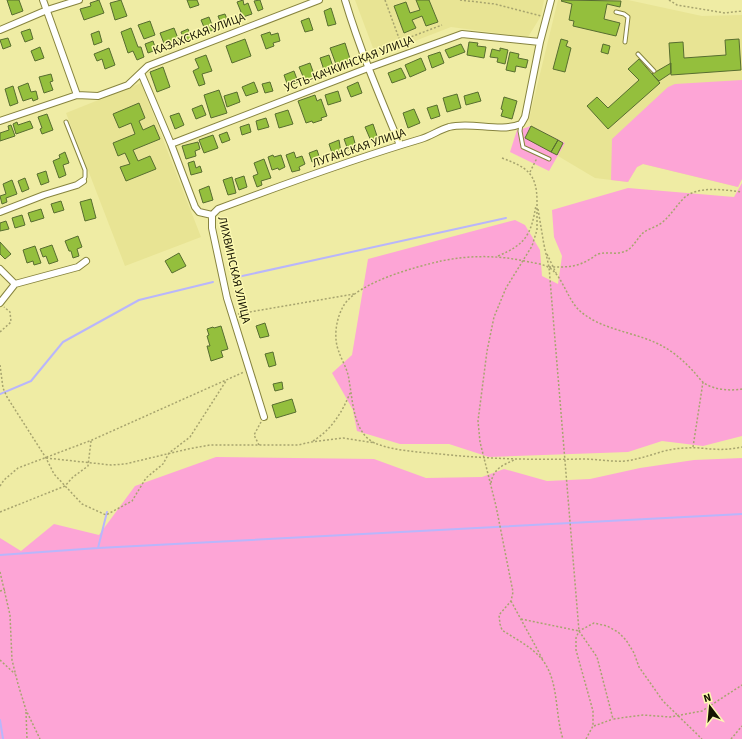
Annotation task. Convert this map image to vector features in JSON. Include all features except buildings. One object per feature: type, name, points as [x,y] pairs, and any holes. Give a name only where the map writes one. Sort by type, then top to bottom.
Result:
[{"type":"street","points":[[43,0],[77,95]]},
{"type":"street","points":[[0,30],[47,10],[79,0]]},
{"type":"street","name":"КАЗАХСКАЯ УЛИЦА","points":[[0,121],[77,95],[98,96],[128,85],[148,66],[319,0]]},
{"type":"street","points":[[345,0],[355,34],[400,145]]},
{"type":"street","points":[[520,125],[525,117],[540,42],[551,0]]},
{"type":"street","name":"УСТЬ-КАЧКИНСКАЯ УЛИЦА","points":[[171,144],[368,68],[462,34],[540,42]]},
{"type":"street","name":"ЛИХВИНСКАЯ УЛИЦА","points":[[141,73],[171,144],[195,208],[199,212],[212,215],[212,228],[227,298],[264,417]]},
{"type":"street","name":"ЛУГАНСКАЯ УЛИЦА","points":[[212,215],[218,209],[400,145],[425,138],[454,126],[508,127],[520,125]]},
{"type":"street","points":[[0,212],[83,182]]},
{"type":"street","points":[[0,302],[15,284],[78,267],[86,261]]},
{"type":"street","points":[[0,269],[15,284]]},
{"type":"lane","points":[[616,12],[624,14],[628,17],[626,42]]},
{"type":"lane","points":[[638,54],[654,71]]},
{"type":"lane","points":[[66,122],[85,170],[83,182]]},
{"type":"lane","points":[[520,125],[523,147],[549,159]]},
{"type":"path","points":[[385,0],[400,40],[442,25]]},
{"type":"path","points":[[460,0],[495,4],[541,16]]},
{"type":"path","points":[[669,0],[677,6],[725,13],[742,12]]},
{"type":"path","points":[[530,172],[539,154]]},
{"type":"path","points":[[502,158],[515,163],[530,172],[536,189],[544,245],[549,267],[579,631],[576,638],[576,650],[593,710],[593,726],[587,738]]},
{"type":"path","points":[[232,315],[354,294],[390,276],[415,268],[466,257],[498,256],[549,267],[570,267],[590,260],[597,254],[619,254],[629,249],[638,238],[646,231],[660,224],[684,198],[692,193],[712,189],[742,192]]},
{"type":"path","points":[[498,256],[514,248],[524,240],[533,223],[537,200]]},
{"type":"path","points":[[537,200],[537,230],[532,246],[506,288],[494,317],[487,351],[478,421],[480,442],[496,506],[513,592],[511,602],[499,615],[500,624],[502,630],[538,654],[546,664]]},
{"type":"path","points":[[544,245],[556,274],[572,303],[579,311],[596,321],[653,340],[668,348],[703,382],[712,387],[734,390],[742,389]]},
{"type":"path","points":[[549,267],[556,274]]},
{"type":"path","points":[[354,294],[344,305],[338,322],[336,335],[338,350],[349,378],[350,392],[362,434],[367,439],[377,444]]},
{"type":"path","points":[[0,302],[10,312],[11,322],[0,332]]},
{"type":"path","points":[[0,365],[3,388],[6,397],[46,458],[54,474],[82,504],[106,515],[132,502],[146,478],[163,464],[169,453],[190,437],[226,381]]},
{"type":"path","points":[[0,486],[4,480],[18,468],[92,440],[226,381],[249,369]]},
{"type":"path","points":[[693,447],[703,382]]},
{"type":"path","points":[[311,442],[321,436],[337,418],[350,392]]},
{"type":"path","points":[[259,445],[254,435],[264,417]]},
{"type":"path","points":[[46,458],[111,465],[125,464],[210,445],[298,445],[343,438],[423,453],[515,460],[588,459],[610,461],[627,460],[648,456],[667,450],[693,447],[712,449],[732,449],[742,447]]},
{"type":"path","points":[[0,512],[65,486],[73,477],[88,466],[92,440]]},
{"type":"path","points":[[490,484],[492,477],[499,467],[515,460]]},
{"type":"path","points":[[0,572],[10,615],[12,660],[15,674],[26,710],[40,739]]},
{"type":"path","points":[[0,591],[5,590]]},
{"type":"path","points":[[511,602],[552,677],[555,688],[558,722],[564,739]]},
{"type":"path","points":[[521,619],[579,631],[594,623],[607,626],[618,632],[630,646],[639,667],[663,701],[702,739]]},
{"type":"path","points":[[579,631],[597,657],[613,719]]},
{"type":"path","points":[[0,660],[15,674]]},
{"type":"path","points":[[593,726],[613,719],[643,715],[670,717],[702,711],[742,685]]},
{"type":"path","points":[[26,710],[27,739]]},
{"type":"path","points":[[731,739],[742,726]]},
{"type":"shaded area","points":[[355,0],[544,0],[541,16],[528,37],[451,27],[376,56]]},
{"type":"shaded area","points":[[558,0],[628,0],[702,16],[742,15],[742,179],[738,187],[643,164],[637,167],[628,182],[595,178],[558,156],[565,143],[531,126],[529,119]]},
{"type":"shaded area","points":[[742,80],[742,179],[738,187],[643,164],[637,167],[628,182],[611,180],[612,139],[668,87],[675,84]]},
{"type":"shaded area","points":[[141,83],[201,237],[125,266],[66,113]]},
{"type":"shaded area","points":[[531,126],[565,143],[549,171],[510,152],[517,130]]},
{"type":"shaded area","points":[[742,183],[742,436],[703,446],[662,441],[628,452],[489,457],[449,444],[400,444],[357,431],[353,410],[332,373],[352,355],[368,259],[515,220],[525,225],[540,250],[542,276],[558,284],[562,256],[554,237],[552,210],[628,188],[734,197]]},
{"type":"shaded area","points":[[216,457],[374,459],[426,478],[482,477],[504,469],[547,481],[590,479],[640,468],[694,460],[742,458],[742,739],[0,739],[0,538],[21,551],[54,524],[99,535],[135,486]]},
{"type":"waterway","points":[[233,278],[506,218]]},
{"type":"waterway","points":[[0,394],[31,381],[63,342],[139,300],[213,282]]},
{"type":"waterway","points":[[98,548],[107,512]]},
{"type":"waterway","points":[[0,555],[98,548],[742,514]]},
{"type":"waterway","points":[[0,720],[3,739]]}]
